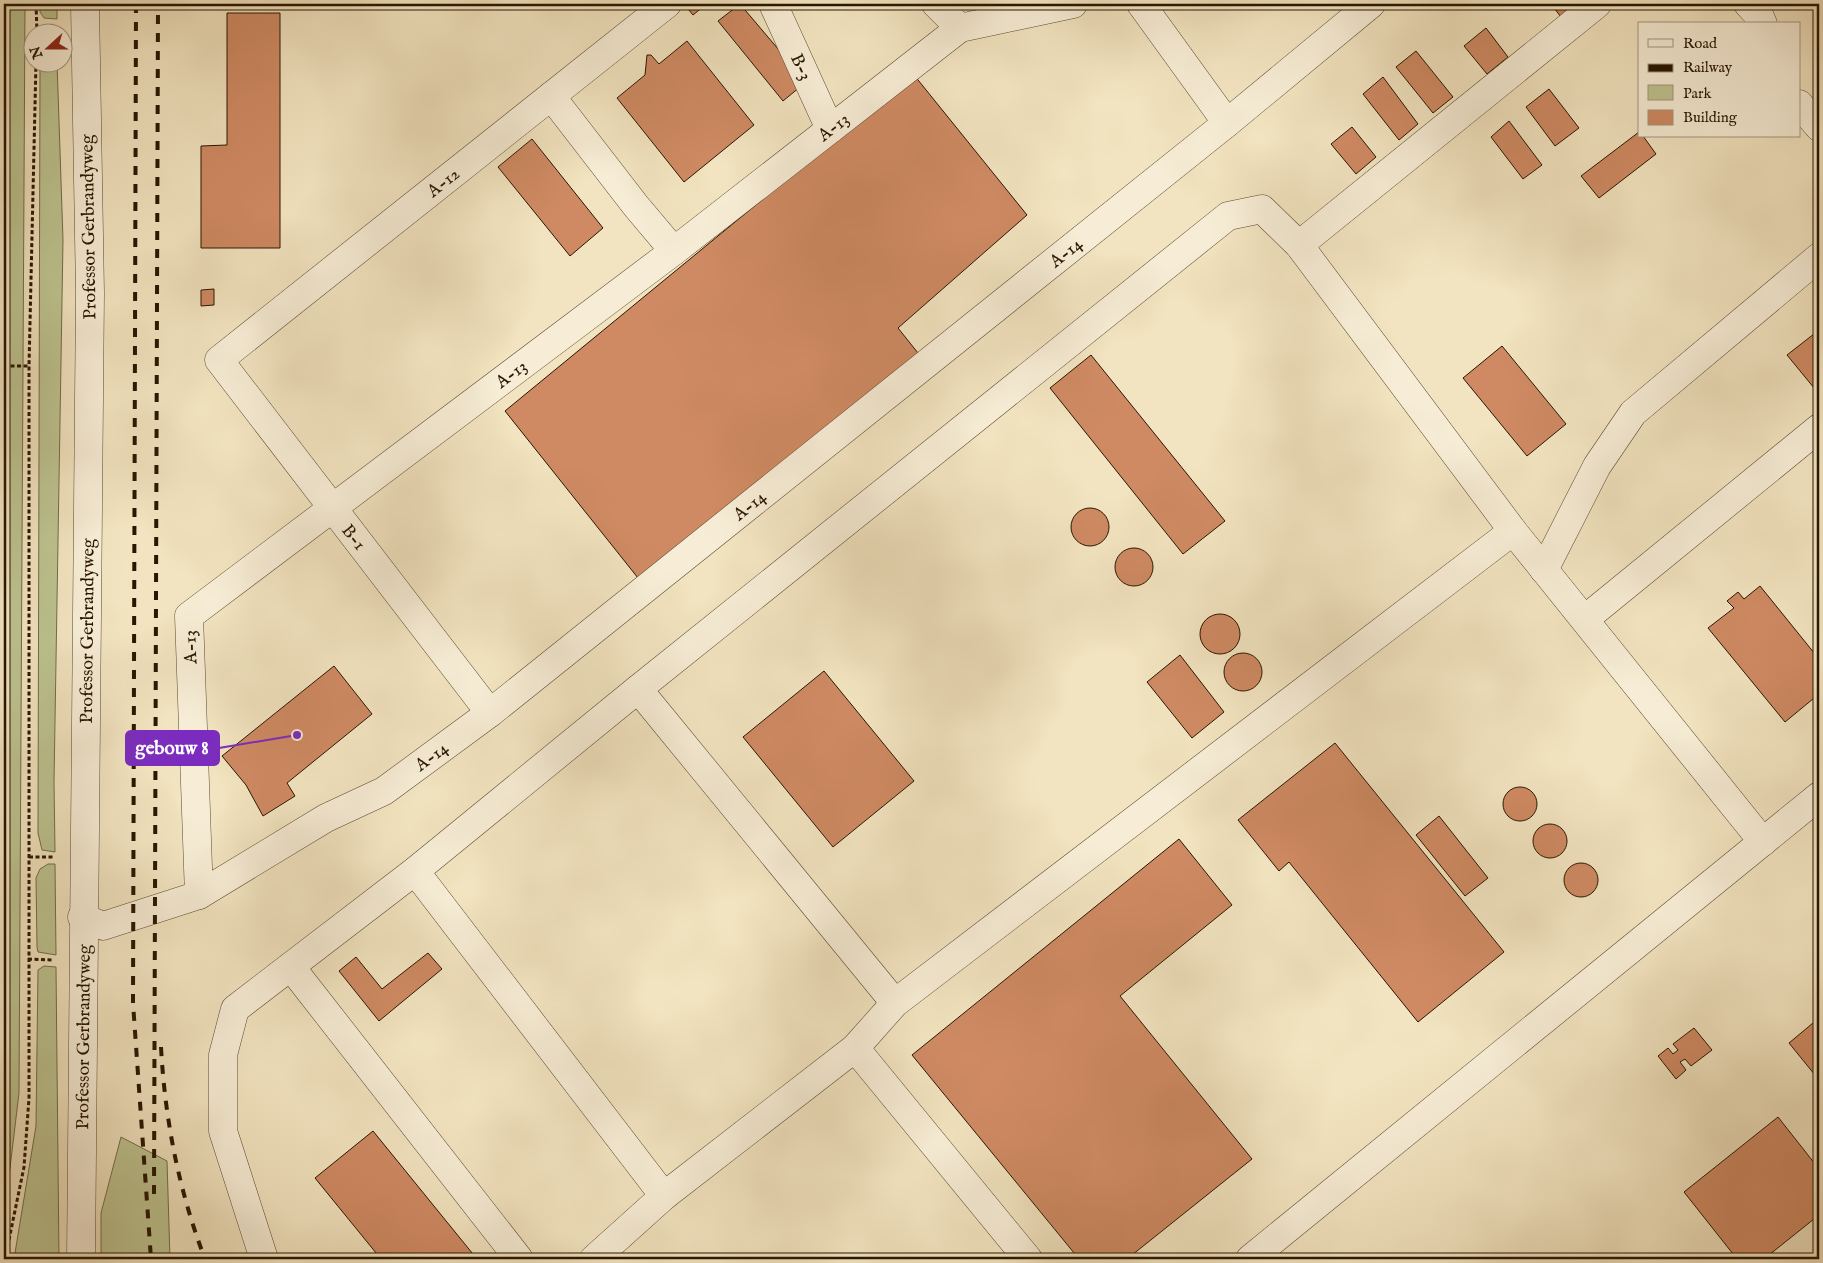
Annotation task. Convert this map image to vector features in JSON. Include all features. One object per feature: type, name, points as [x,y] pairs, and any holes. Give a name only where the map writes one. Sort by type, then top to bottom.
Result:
[{"type":"street","name":"Professor Gerbrandyweg","points":[[81,1259],[82,917],[90,293],[85,4]]},
{"type":"street","name":"A-12","points":[[219,360],[667,4]]},
{"type":"street","name":"B-3","points":[[773,4],[830,129]]},
{"type":"street","points":[[936,4],[960,28]]},
{"type":"street","name":"A-13","points":[[199,894],[189,616],[674,251],[960,28],[1073,4]]},
{"type":"street","points":[[1141,4],[1227,123]]},
{"type":"street","name":"A-14","points":[[82,917],[103,926],[199,894],[326,818],[384,791],[490,713],[1227,123],[1371,4]]},
{"type":"street","points":[[1298,245],[1597,4]]},
{"type":"street","points":[[1748,4],[1762,22]]},
{"type":"street","points":[[551,96],[636,206],[674,251]]},
{"type":"street","points":[[1800,105],[1819,127]]},
{"type":"street","points":[[264,1259],[224,1131],[223,1055],[235,1009],[415,871],[638,689],[1228,216],[1262,208],[1298,245],[1513,531],[1763,842]]},
{"type":"street","points":[[1544,570],[1597,466],[1633,414],[1819,257]]},
{"type":"street","name":"B-1","points":[[219,360],[490,713]]},
{"type":"street","points":[[1585,619],[1819,428]]},
{"type":"street","points":[[594,1259],[664,1196],[855,1048],[895,1003],[1513,531]]},
{"type":"street","points":[[638,689],[895,1003]]},
{"type":"street","points":[[1250,1259],[1819,796]]},
{"type":"street","points":[[415,871],[664,1196]]},
{"type":"street","points":[[291,967],[519,1259]]},
{"type":"street","points":[[855,1048],[1028,1259]]},
{"type":"path","points":[[36,4],[37,22]]},
{"type":"path","points":[[5,1259],[24,1167],[29,1098],[29,366],[36,72]]},
{"type":"path","points":[[4,366],[29,366]]},
{"type":"green space","points":[[4,4],[25,4],[25,22],[22,22],[22,72],[25,72],[19,1093],[4,1218]]},
{"type":"green space","points":[[40,4],[57,4],[57,19],[44,18],[40,12]]},
{"type":"green space","points":[[40,72],[57,72],[63,240],[54,782],[55,852],[42,850],[38,833]]},
{"type":"green space","points":[[48,864],[55,864],[56,955],[38,952],[37,947],[36,878],[40,869]]},
{"type":"green space","points":[[44,966],[56,967],[59,1259],[14,1259],[36,1126],[38,970]]},
{"type":"green space","points":[[121,1137],[167,1161],[170,1259],[101,1259],[101,1213]]},
{"type":"building","points":[[695,4],[704,6],[693,15],[688,9]]},
{"type":"building","points":[[740,4],[806,82],[783,101],[718,21]]},
{"type":"building","points":[[1551,4],[1578,4],[1561,17]]},
{"type":"building","points":[[227,13],[280,13],[280,248],[201,248],[201,146],[227,145]]},
{"type":"building","points":[[1486,28],[1508,57],[1487,74],[1464,46]]},
{"type":"building","points":[[687,41],[754,125],[684,182],[617,98],[645,75],[647,55],[651,55],[659,64]]},
{"type":"building","points":[[1416,51],[1453,97],[1433,113],[1396,67]]},
{"type":"building","points":[[914,75],[1027,215],[898,328],[918,353],[642,583],[505,411]]},
{"type":"building","points":[[1383,77],[1418,124],[1399,140],[1363,94]]},
{"type":"building","points":[[1549,89],[1579,128],[1555,146],[1526,107]]},
{"type":"building","points":[[1509,121],[1542,165],[1523,179],[1491,137]]},
{"type":"building","points":[[1352,127],[1376,157],[1356,174],[1331,144]]},
{"type":"building","points":[[1638,133],[1638,138],[1644,138],[1656,154],[1599,198],[1581,176]]},
{"type":"building","points":[[532,139],[603,228],[570,256],[498,167]]},
{"type":"building","points":[[214,289],[214,305],[201,306],[201,290]]},
{"type":"building","points":[[1819,330],[1819,394],[1787,355]]},
{"type":"building","points":[[1502,346],[1566,424],[1527,456],[1463,378]]},
{"type":"building","points":[[1091,355],[1225,521],[1183,554],[1050,388]]},
{"type":"building","points":[[1090,508],[1104,513],[1109,527],[1104,541],[1090,546],[1076,541],[1071,527],[1076,513]]},
{"type":"building","points":[[1134,548],[1148,553],[1153,567],[1148,581],[1134,586],[1120,581],[1115,567],[1120,553]]},
{"type":"building","points":[[1760,586],[1819,659],[1819,694],[1785,722],[1708,628],[1734,608],[1727,601],[1738,592],[1744,599]]},
{"type":"building","points":[[1220,614],[1231,617],[1237,623],[1240,634],[1237,645],[1231,651],[1220,654],[1209,651],[1203,645],[1200,634],[1203,623],[1209,617]]},
{"type":"building","points":[[1243,653],[1257,658],[1262,672],[1257,686],[1243,691],[1229,686],[1224,672],[1229,658]]},
{"type":"building","points":[[1180,655],[1224,712],[1192,738],[1147,682]]},
{"type":"building","points":[[334,666],[372,714],[287,783],[295,796],[263,816],[246,785],[222,756]]},
{"type":"building","points":[[824,671],[914,781],[833,847],[743,737]]},
{"type":"building","points":[[1335,743],[1504,952],[1418,1022],[1289,862],[1279,871],[1238,820]]},
{"type":"building","points":[[1520,787],[1532,792],[1537,804],[1532,816],[1520,821],[1508,816],[1503,804],[1508,792]]},
{"type":"building","points":[[1439,816],[1488,878],[1465,896],[1416,835]]},
{"type":"building","points":[[1550,824],[1562,829],[1567,841],[1562,853],[1550,858],[1538,853],[1533,841],[1538,829]]},
{"type":"building","points":[[1179,839],[1232,905],[1120,996],[1252,1159],[1127,1259],[1079,1259],[912,1055]]},
{"type":"building","points":[[1581,863],[1593,868],[1598,880],[1593,892],[1581,897],[1569,892],[1564,880],[1569,868]]},
{"type":"building","points":[[428,953],[442,969],[379,1021],[339,971],[356,957],[382,989]]},
{"type":"building","points":[[1819,1018],[1819,1080],[1789,1043]]},
{"type":"building","points":[[1694,1028],[1712,1050],[1691,1066],[1685,1059],[1680,1062],[1686,1070],[1676,1079],[1658,1056],[1668,1048],[1673,1054],[1678,1050],[1673,1044]]},
{"type":"building","points":[[1778,1117],[1819,1169],[1819,1215],[1764,1259],[1737,1259],[1684,1192]]},
{"type":"building","points":[[373,1131],[477,1259],[381,1259],[315,1178]]},
{"type":"railway","points":[[136,4],[133,1003],[151,1259]]},
{"type":"railway","points":[[154,1194],[158,4]]},
{"type":"railway","points":[[161,1047],[166,1102],[175,1155],[188,1208],[205,1259]]},
{"type":"place","name":"gebouw 8","points":[[297,735]]}]
